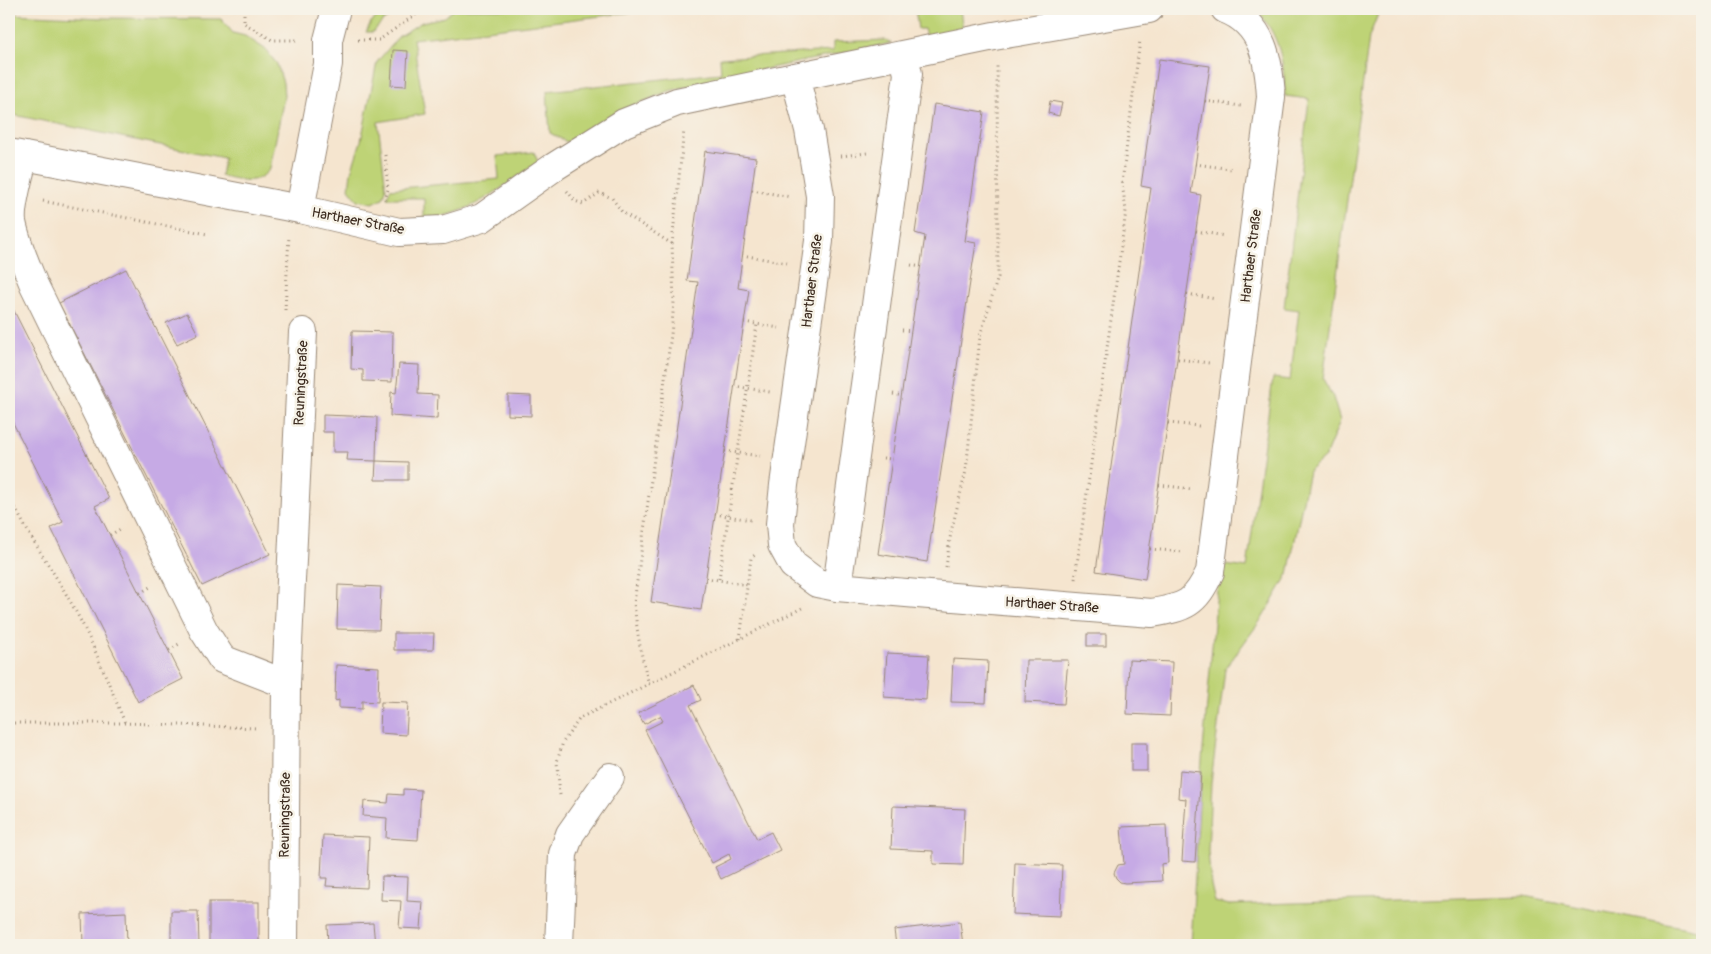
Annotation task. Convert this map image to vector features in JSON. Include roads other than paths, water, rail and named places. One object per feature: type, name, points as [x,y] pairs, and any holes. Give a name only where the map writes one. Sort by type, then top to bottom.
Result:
[{"type":"street","points":[[300,209],[328,64],[328,40],[336,9]]},
{"type":"street","name":"Harthaer Straße","points":[[16,154],[300,209],[399,232],[443,230],[482,218],[554,166],[624,123],[677,102],[994,36],[1149,9]]},
{"type":"street","name":"Harthaer Straße","points":[[795,77],[809,130],[820,196],[819,242],[780,524],[782,544],[792,565],[817,583],[837,587],[1152,613],[1176,609],[1191,602],[1203,588],[1210,572],[1271,97],[1269,71],[1263,47],[1245,19],[1225,9]]},
{"type":"street","points":[[837,587],[908,74],[904,56]]},
{"type":"street","points":[[16,154],[15,196],[12,220],[24,261],[34,285],[204,631],[222,659],[286,684]]},
{"type":"street","name":"Reuningstraße","points":[[284,945],[286,684],[303,332]]},
{"type":"street","points":[[559,945],[563,854],[570,834],[610,777]]}]
